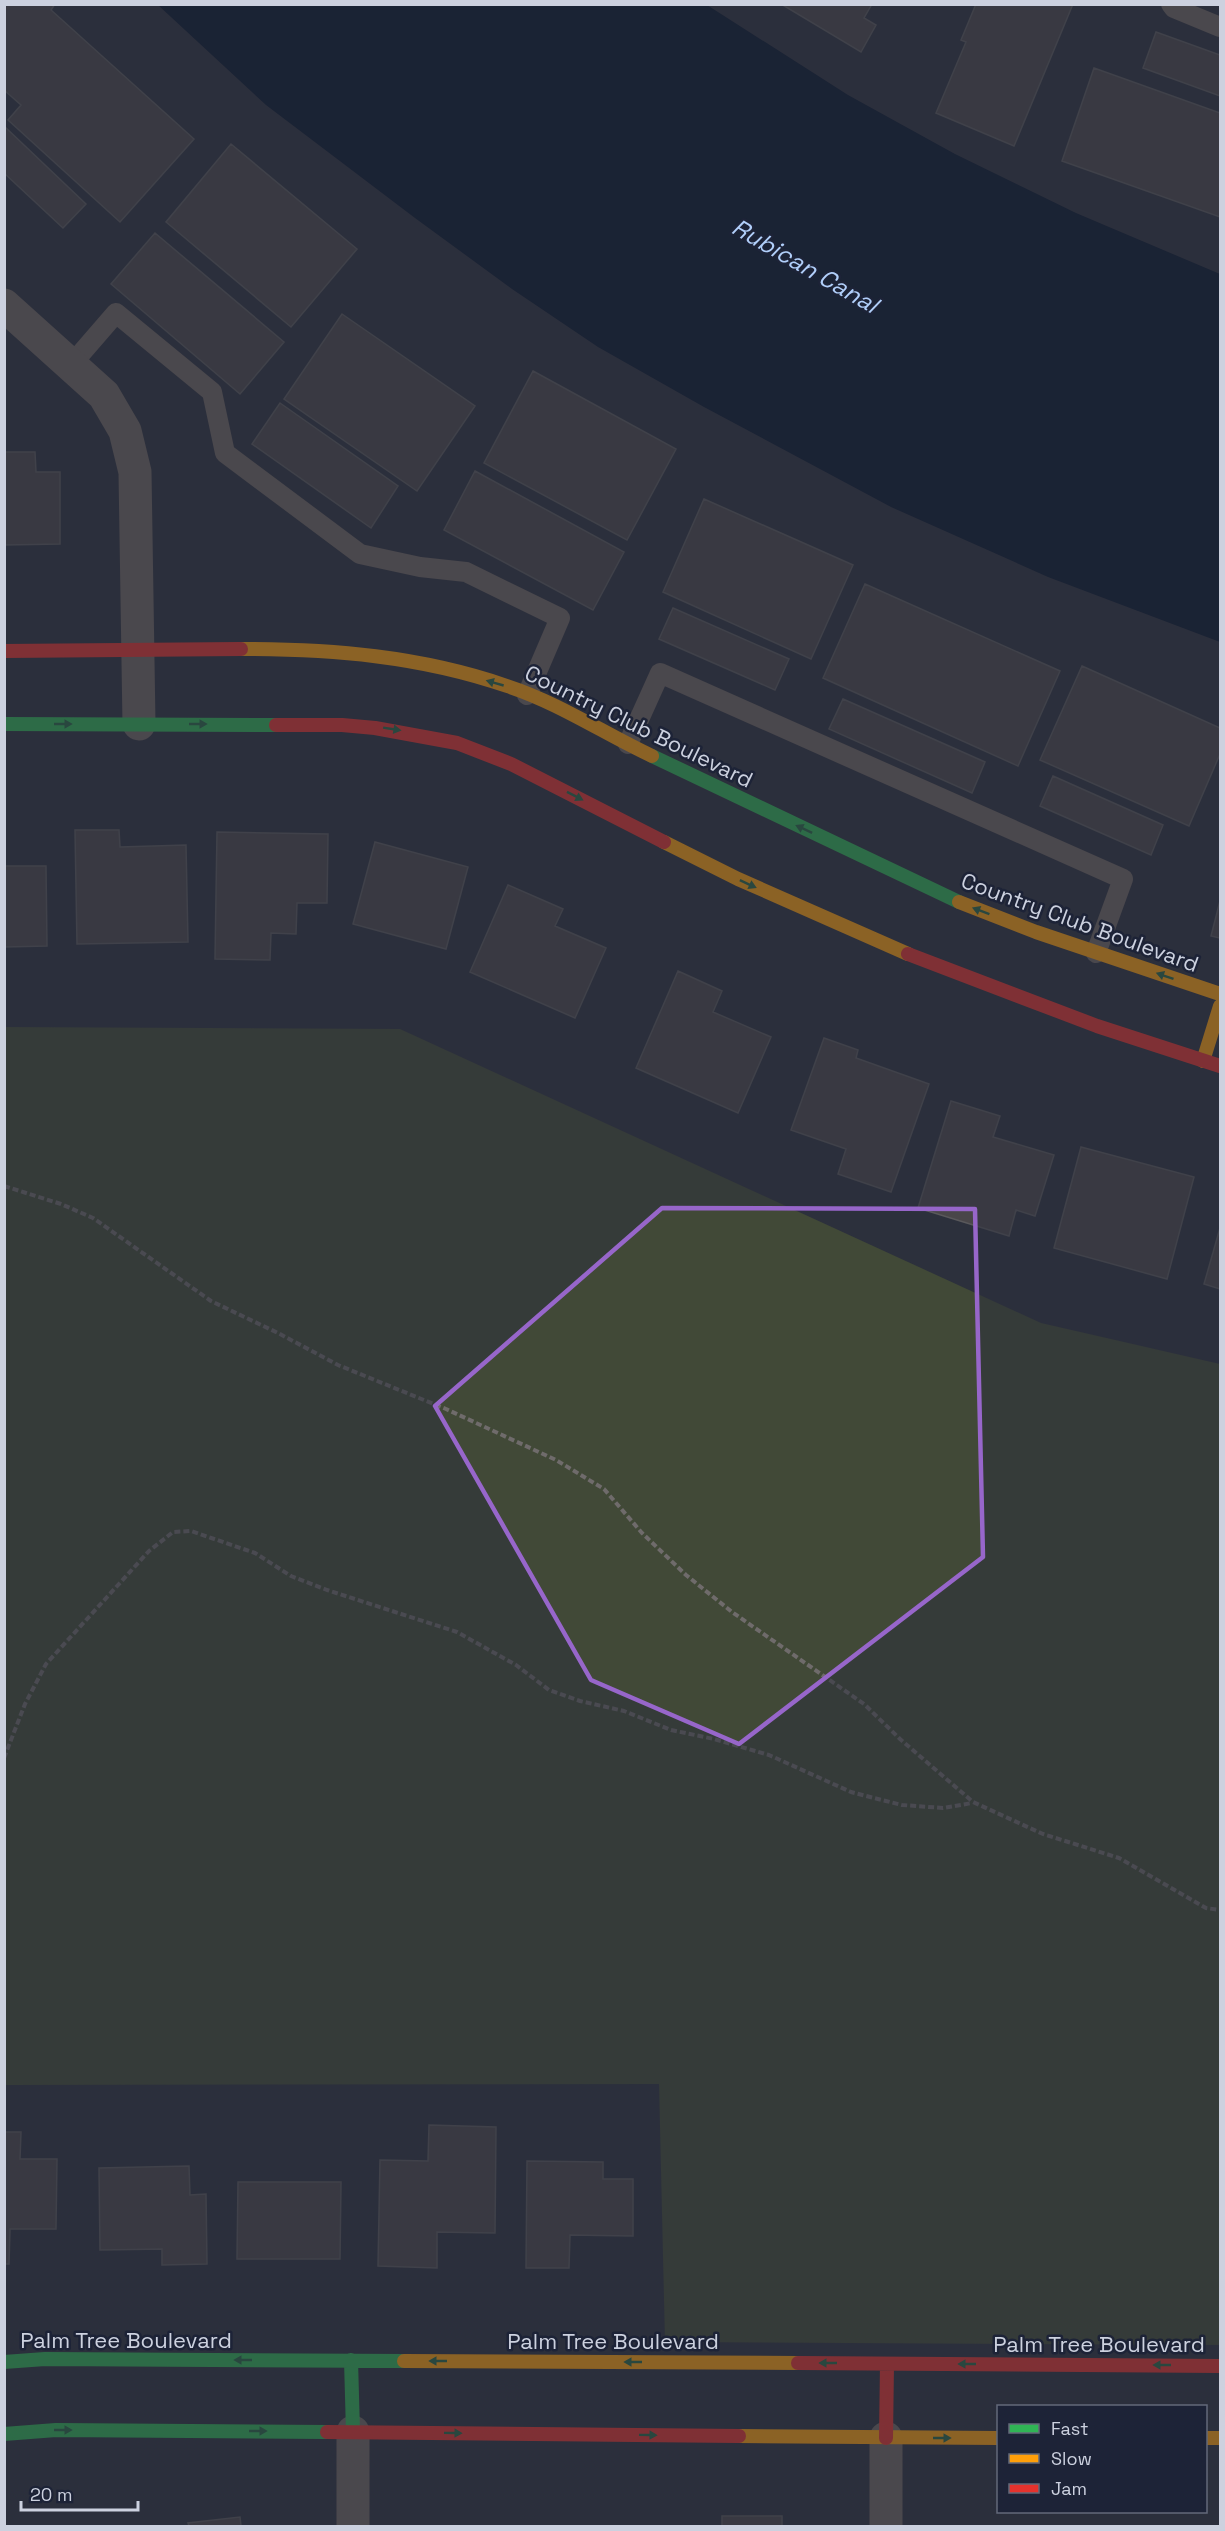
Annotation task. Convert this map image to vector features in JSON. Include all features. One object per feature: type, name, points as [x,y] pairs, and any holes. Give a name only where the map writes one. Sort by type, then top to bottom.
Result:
[{"type":"main road","name":"Country Club Boulevard","points":[[4,651],[138,652],[291,649],[364,653],[437,666],[508,686],[576,715],[628,744],[960,903],[1096,953],[1221,994]]},
{"type":"main road","points":[[4,724],[342,725],[398,730],[473,748],[515,765],[735,877],[850,931],[1025,1003],[1141,1043],[1221,1066]]},
{"type":"main road","points":[[1203,1061],[1221,1006]]},
{"type":"main road","name":"Palm Tree Boulevard","points":[[4,2362],[45,2359],[351,2360],[1221,2366]]},
{"type":"main road","points":[[351,2360],[353,2432]]},
{"type":"main road","points":[[886,2438],[887,2364]]},
{"type":"main road","points":[[4,2434],[56,2430],[997,2438]]},
{"type":"street","points":[[4,305],[104,395],[125,431],[135,472],[139,724]]},
{"type":"street","points":[[352,2526],[353,2432]]},
{"type":"street","points":[[886,2438],[886,2526]]},
{"type":"lane","points":[[1170,4],[1174,8],[1221,27]]},
{"type":"lane","points":[[71,365],[116,313],[212,392],[225,453],[360,554],[420,567],[466,572],[560,618],[527,694]]},
{"type":"lane","points":[[628,744],[660,673],[1124,879],[1096,953]]},
{"type":"path","points":[[4,1186],[61,1204],[93,1218],[211,1301],[279,1333],[338,1365],[446,1409],[556,1460],[604,1489],[642,1533],[686,1575],[732,1612],[864,1704],[900,1739],[973,1802],[1043,1834],[1119,1858],[1206,1908],[1221,1910]]},
{"type":"path","points":[[4,1758],[25,1704],[46,1664],[149,1551],[173,1532],[191,1531],[255,1553],[291,1576],[327,1590],[457,1632],[516,1665],[549,1690],[580,1701],[624,1711],[671,1730],[714,1739],[769,1755],[851,1792],[874,1798],[902,1805],[943,1808],[973,1802]]},
{"type":"highlighted area","points":[[662,1208],[975,1209],[983,1557],[739,1744],[591,1680],[435,1406]]},
{"type":"green space","points":[[5,1027],[400,1029],[1041,1323],[1220,1364],[1220,2345],[665,2342],[659,2084],[5,2085]]},
{"type":"water","name":"Rubican Canal","points":[[158,5],[707,5],[848,95],[955,154],[1076,213],[1220,274],[1220,642],[1048,577],[891,507],[704,407],[598,347],[512,289],[266,105]]},
{"type":"building","points":[[4,4],[55,4],[51,10],[194,139],[120,222],[8,120],[21,105],[4,90]]},
{"type":"building","points":[[781,4],[872,4],[864,18],[876,25],[861,52]]},
{"type":"building","points":[[976,4],[1073,4],[1014,146],[936,113],[966,42],[961,40]]},
{"type":"building","points":[[1156,32],[1220,55],[1220,96],[1143,68]]},
{"type":"building","points":[[1094,68],[1220,113],[1220,217],[1062,161]]},
{"type":"building","points":[[4,126],[86,204],[63,228],[4,173]]},
{"type":"building","points":[[231,144],[357,249],[291,327],[166,222]]},
{"type":"building","points":[[155,233],[284,342],[240,394],[111,284]]},
{"type":"building","points":[[342,314],[475,406],[417,491],[284,399]]},
{"type":"building","points":[[533,371],[676,449],[627,540],[484,463]]},
{"type":"building","points":[[280,403],[398,486],[371,528],[252,444]]},
{"type":"building","points":[[4,452],[35,452],[36,472],[60,472],[60,544],[4,545]]},
{"type":"building","points":[[475,471],[624,552],[593,610],[444,530]]},
{"type":"building","points":[[704,499],[853,565],[811,659],[663,592]]},
{"type":"building","points":[[865,584],[1060,671],[1018,766],[823,678]]},
{"type":"building","points":[[673,608],[789,659],[775,690],[659,639]]},
{"type":"building","points":[[1082,666],[1220,728],[1220,754],[1189,826],[1040,760]]},
{"type":"building","points":[[843,699],[985,762],[972,793],[829,729]]},
{"type":"building","points":[[1053,776],[1163,825],[1151,855],[1040,806]]},
{"type":"building","points":[[75,830],[119,830],[120,847],[186,845],[188,942],[77,944]]},
{"type":"building","points":[[217,832],[328,834],[327,903],[297,903],[296,934],[271,933],[270,960],[215,959]]},
{"type":"building","points":[[375,842],[468,867],[446,949],[353,924]]},
{"type":"building","points":[[4,866],[46,866],[47,946],[4,947]]},
{"type":"building","points":[[508,885],[563,909],[555,926],[606,948],[575,1018],[470,972]]},
{"type":"building","points":[[1220,901],[1220,938],[1211,936]]},
{"type":"building","points":[[678,971],[722,991],[713,1012],[771,1037],[738,1113],[636,1068]]},
{"type":"building","points":[[824,1038],[858,1050],[856,1058],[929,1084],[891,1192],[838,1174],[846,1149],[791,1130]]},
{"type":"building","points":[[951,1101],[1000,1116],[993,1137],[1054,1155],[1035,1216],[1016,1210],[1009,1236],[918,1208]]},
{"type":"building","points":[[1081,1147],[1194,1177],[1167,1279],[1054,1248]]},
{"type":"building","points":[[1220,1228],[1220,1289],[1204,1284]]},
{"type":"building","points":[[429,2125],[496,2127],[495,2233],[437,2232],[437,2268],[378,2266],[380,2160],[428,2161]]},
{"type":"building","points":[[4,2132],[21,2132],[20,2159],[57,2159],[56,2229],[10,2229],[9,2264],[4,2264]]},
{"type":"building","points":[[527,2161],[603,2162],[603,2179],[633,2179],[633,2236],[570,2235],[569,2268],[526,2268]]},
{"type":"building","points":[[189,2166],[190,2195],[206,2194],[207,2264],[162,2265],[162,2249],[100,2250],[99,2168]]},
{"type":"building","points":[[238,2182],[341,2182],[340,2259],[237,2259]]},
{"type":"building","points":[[722,2516],[782,2516],[782,2526],[722,2526]]},
{"type":"building","points":[[240,2517],[241,2526],[189,2526],[188,2523]]},
{"type":"traffic: fast","points":[[4,724],[276,725]]},
{"type":"traffic: fast","points":[[652,756],[959,902]]},
{"type":"traffic: fast","points":[[4,2362],[45,2359],[404,2361]]},
{"type":"traffic: fast","points":[[351,2360],[353,2432]]},
{"type":"traffic: fast","points":[[4,2434],[56,2430],[327,2432]]},
{"type":"traffic: slow","points":[[241,649],[376,656],[474,676],[545,701],[652,756]]},
{"type":"traffic: slow","points":[[664,842],[738,879],[908,954]]},
{"type":"traffic: slow","points":[[959,902],[1036,932],[1220,994]]},
{"type":"traffic: slow","points":[[1203,1061],[1220,1006]]},
{"type":"traffic: slow","points":[[404,2361],[798,2363]]},
{"type":"traffic: slow","points":[[739,2436],[997,2438]]},
{"type":"traffic: slow","points":[[1207,2438],[1220,2438]]},
{"type":"traffic: jam","points":[[4,651],[241,649]]},
{"type":"traffic: jam","points":[[276,725],[342,725],[375,728],[457,743],[511,764],[664,842]]},
{"type":"traffic: jam","points":[[908,954],[1097,1026],[1220,1066]]},
{"type":"traffic: jam","points":[[798,2363],[1220,2366]]},
{"type":"traffic: jam","points":[[886,2438],[887,2364]]},
{"type":"traffic: jam","points":[[327,2432],[739,2436]]}]
